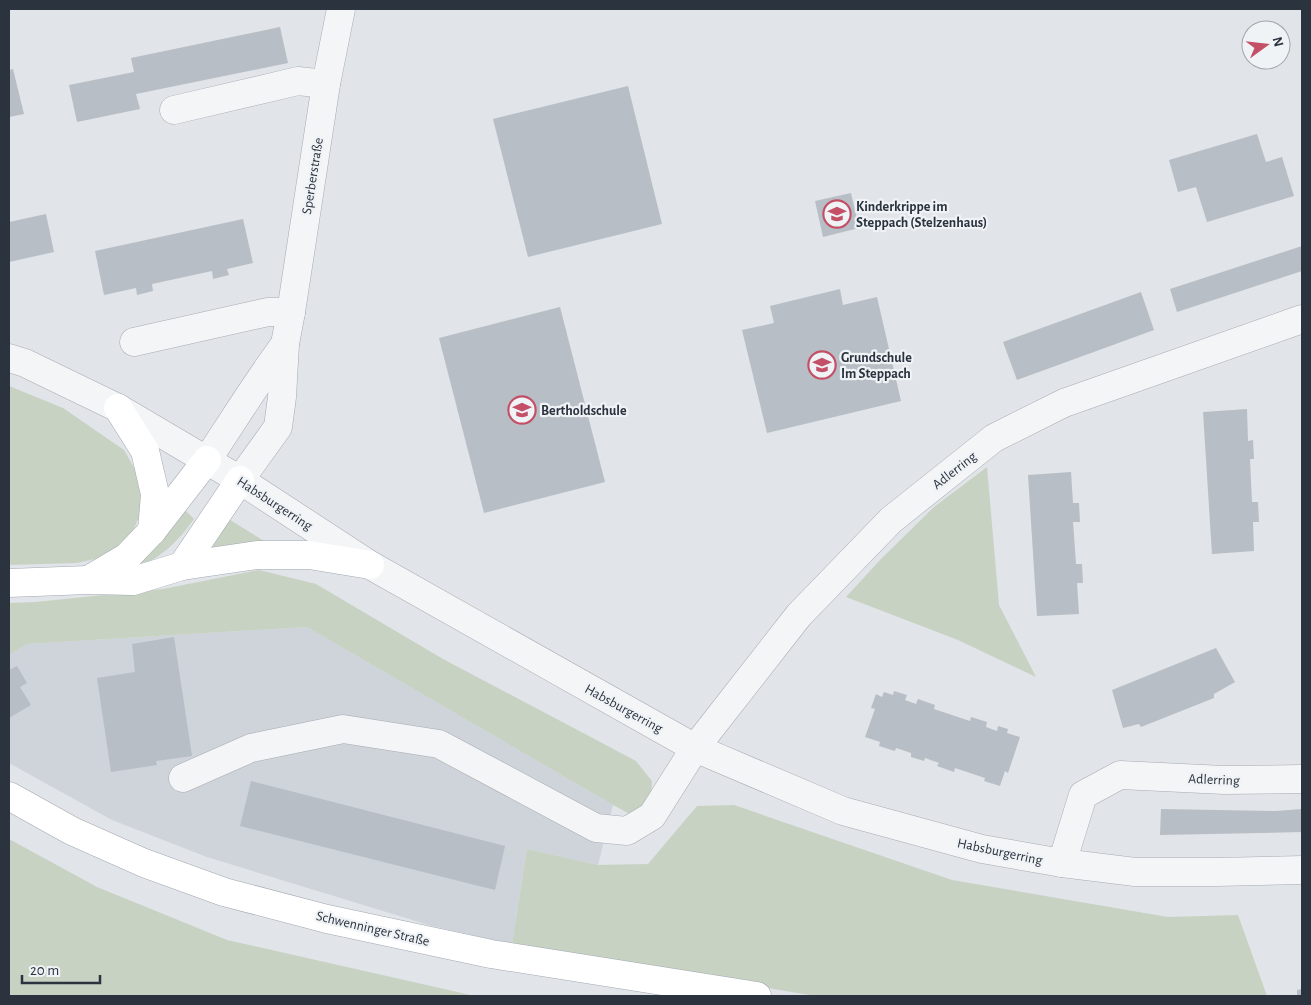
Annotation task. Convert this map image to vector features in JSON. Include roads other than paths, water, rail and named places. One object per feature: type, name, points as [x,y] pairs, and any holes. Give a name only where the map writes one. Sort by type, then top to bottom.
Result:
[{"type":"main road","points":[[118,408],[145,451],[155,494],[152,531]]},
{"type":"main road","points":[[88,580],[127,557],[152,531],[207,460]]},
{"type":"main road","points":[[182,566],[240,480]]},
{"type":"main road","points":[[9,583],[88,580],[133,581],[182,566],[257,555],[309,555],[370,565]]},
{"type":"main road","name":"Schwenninger Straße","points":[[9,796],[80,835],[144,863],[224,892],[328,919],[492,954],[757,996]]},
{"type":"street","name":"Sperberstraße","points":[[240,480],[278,427],[285,344],[326,84],[341,9]]},
{"type":"street","points":[[174,110],[298,81],[326,84]]},
{"type":"street","points":[[134,342],[268,312],[291,312]]},
{"type":"street","name":"Adlerring","points":[[183,778],[251,748],[343,729],[439,744],[596,828],[627,831],[652,816],[695,748],[799,615],[891,520],[994,438],[1064,402],[1302,319]]},
{"type":"street","name":"Sperberstraße","points":[[207,460],[256,384],[285,344]]},
{"type":"street","name":"Habsburgerring","points":[[9,358],[26,363],[118,408],[240,480],[370,565],[695,748],[843,811],[982,849],[1062,863],[1135,872],[1302,870]]},
{"type":"street","name":"Adlerring","points":[[1062,863],[1083,795],[1120,775],[1224,780],[1302,779]]},
{"type":"place","name":"Kinderkrippe im Steppach (Stelzenhaus)","points":[[837,214]]},
{"type":"place","name":"Grundschule Im Steppach","points":[[822,365]]},
{"type":"place","name":"Bertholdschule","points":[[522,410]]}]
